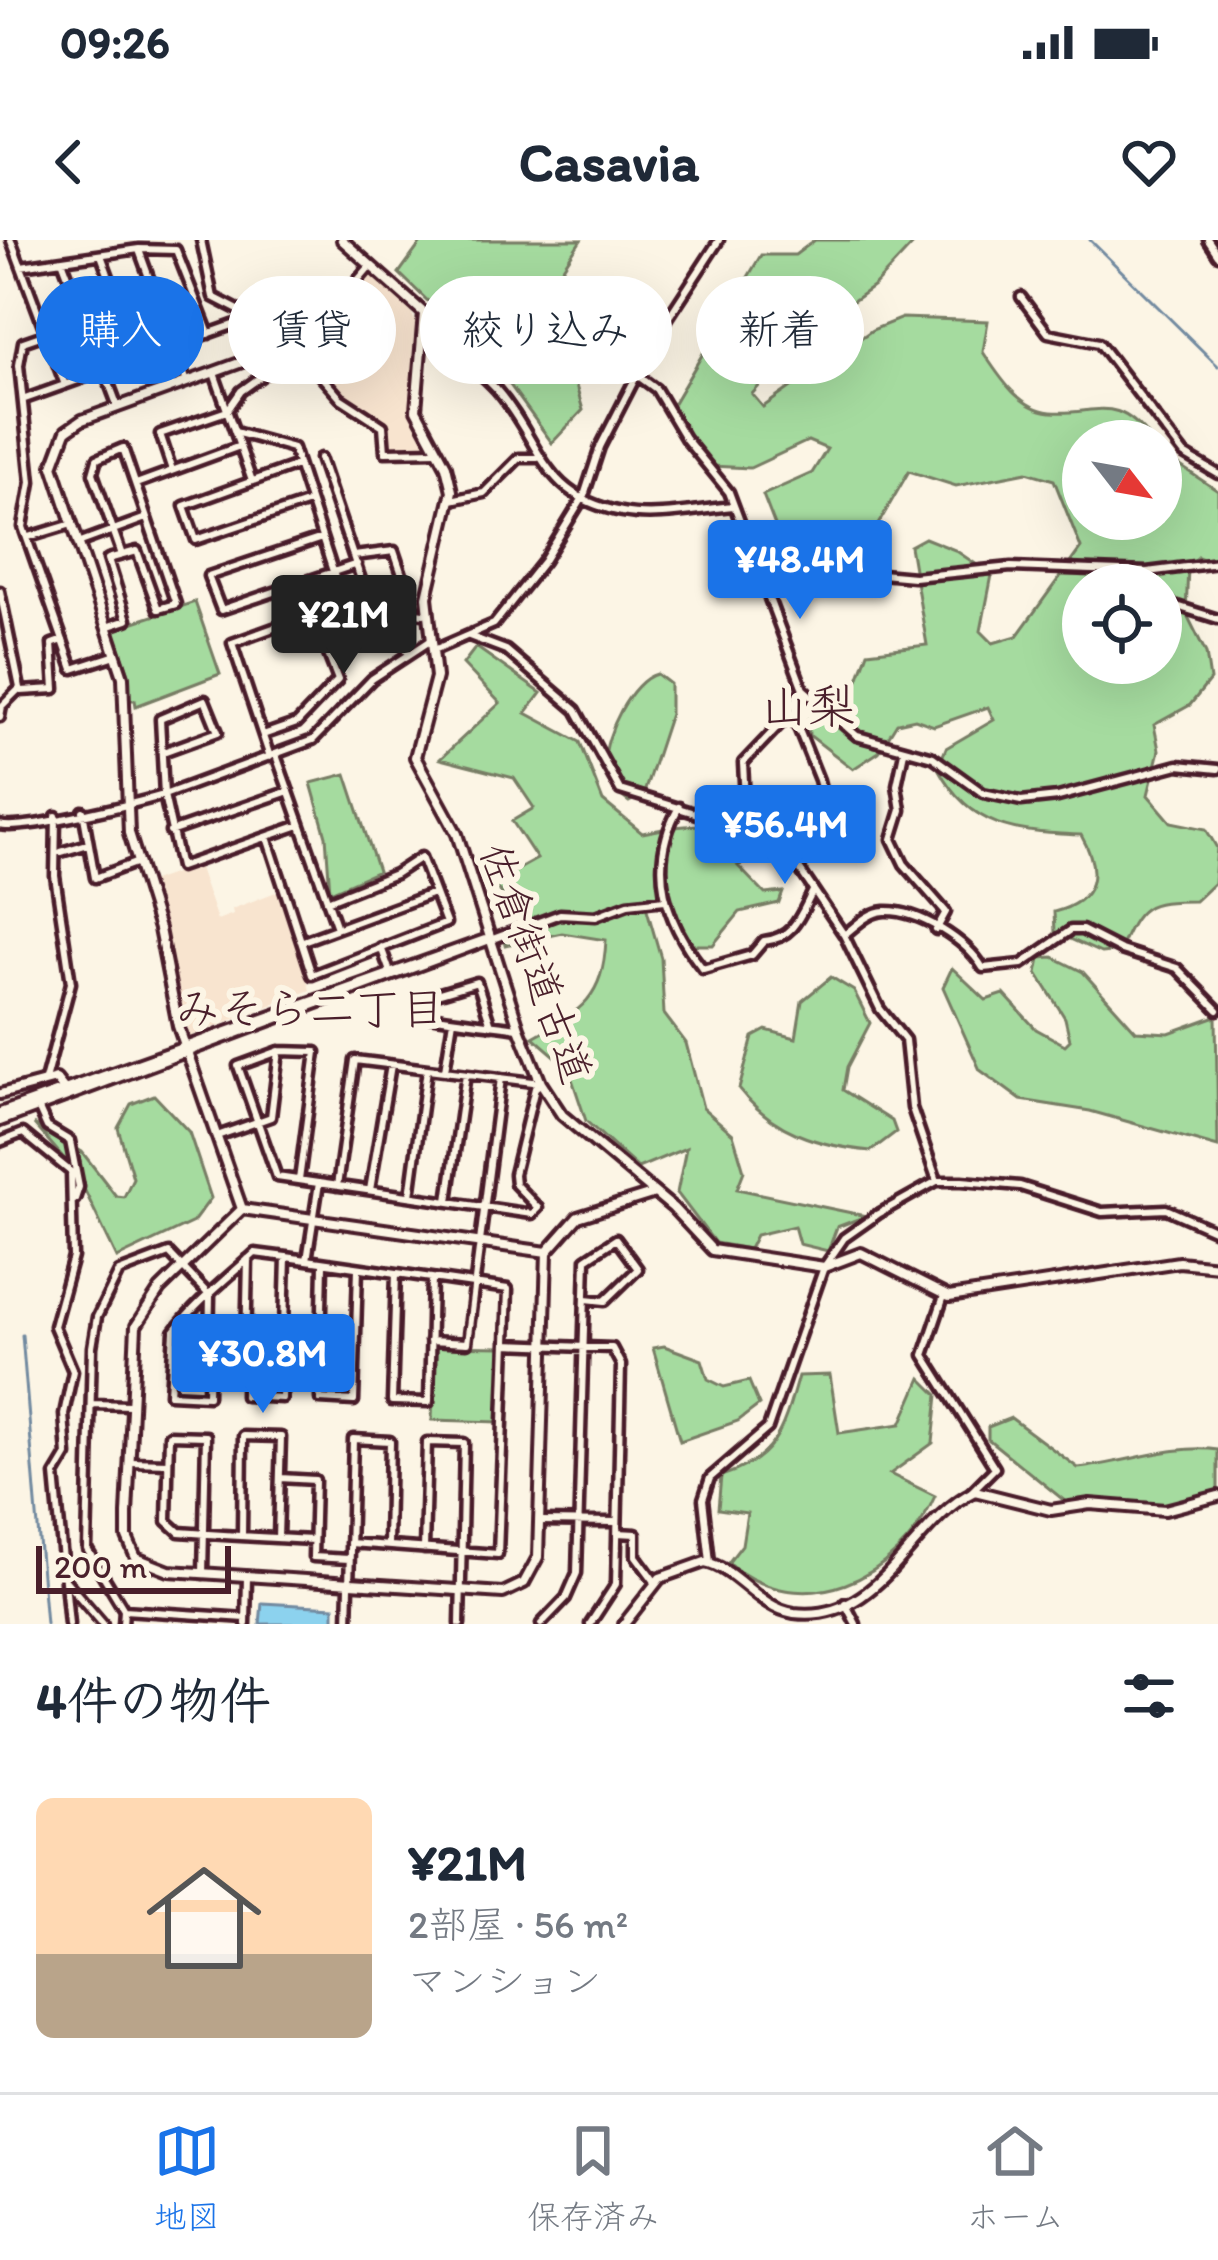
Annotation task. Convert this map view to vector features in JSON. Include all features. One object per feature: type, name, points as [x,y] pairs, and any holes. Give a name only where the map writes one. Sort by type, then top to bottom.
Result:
[{"type":"street","points":[[11,240],[36,307]]},
{"type":"street","points":[[201,240],[213,296],[228,303]]},
{"type":"street","points":[[342,240],[420,307]]},
{"type":"street","points":[[672,310],[719,240]]},
{"type":"street","points":[[1208,240],[1218,255]]},
{"type":"street","points":[[21,266],[139,249],[176,250],[208,334]]},
{"type":"street","points":[[139,249],[149,276]]},
{"type":"street","points":[[100,254],[108,276]]},
{"type":"street","points":[[62,260],[68,276]]},
{"type":"street","points":[[362,276],[372,264]]},
{"type":"street","points":[[1021,297],[1048,333],[1099,343],[1184,454],[1218,474]]},
{"type":"street","points":[[204,335],[228,324]]},
{"type":"street","points":[[36,337],[23,342],[19,365],[31,482],[23,527],[73,669],[116,655]]},
{"type":"street","points":[[204,376],[228,368]]},
{"type":"street","points":[[214,373],[252,481]]},
{"type":"street","name":"佐倉街道古道","points":[[420,374],[416,410],[449,474],[451,500],[424,614],[436,677],[416,758],[457,834],[487,940],[542,1083],[572,1125],[655,1193],[712,1250],[824,1267],[852,1255],[870,1255],[944,1296]]},
{"type":"street","points":[[109,384],[118,407]]},
{"type":"street","points":[[182,384],[82,421],[58,445],[55,480],[123,677],[127,806],[139,862],[185,1050],[242,1209]]},
{"type":"street","points":[[172,470],[160,434],[227,411],[251,384]]},
{"type":"street","points":[[328,384],[340,398],[383,425],[385,452],[437,451]]},
{"type":"street","points":[[490,384],[530,432],[537,458],[554,479],[584,496],[627,513],[734,506]]},
{"type":"street","points":[[0,824],[16,830],[56,816],[127,806],[273,756],[299,752],[372,679],[407,652],[494,624],[584,496],[600,448],[633,384]]},
{"type":"street","points":[[650,384],[734,506],[803,688],[857,736],[933,757],[983,793],[1021,801],[1058,797],[1178,765],[1218,769]]},
{"type":"street","points":[[25,399],[65,385]]},
{"type":"street","points":[[235,432],[293,448],[353,633]]},
{"type":"street","points":[[134,484],[240,446]]},
{"type":"street","points":[[106,627],[127,620],[108,559],[137,551],[158,609],[176,604],[123,448],[97,459],[93,473],[122,555]]},
{"type":"street","points":[[320,458],[380,636]]},
{"type":"street","points":[[451,500],[484,493],[518,458],[537,458]]},
{"type":"street","points":[[297,465],[184,506],[196,540],[309,502]]},
{"type":"street","points":[[77,543],[146,518]]},
{"type":"street","points":[[28,538],[71,524]]},
{"type":"street","points":[[322,538],[208,576],[221,610],[355,560],[394,551],[415,613],[424,614]]},
{"type":"street","points":[[761,572],[800,558],[805,567],[914,577],[1011,567],[1062,570]]},
{"type":"street","points":[[1182,566],[1218,563]]},
{"type":"street","points":[[0,592],[19,691]]},
{"type":"street","points":[[337,928],[289,791],[262,735],[232,643],[343,603]]},
{"type":"street","points":[[1182,608],[1218,619]]},
{"type":"street","points":[[262,735],[297,723],[338,680],[324,644],[353,633],[406,639],[407,652]]},
{"type":"street","points":[[469,635],[506,650],[575,710],[620,790],[717,820],[746,819],[786,849],[844,935],[880,1009],[905,1040],[912,1108],[937,1181]]},
{"type":"street","points":[[0,717],[2,706],[19,691],[55,689],[52,644],[63,640]]},
{"type":"street","points":[[746,819],[743,764],[791,710],[803,688]]},
{"type":"street","points":[[163,752],[218,732],[208,702],[161,717],[164,795],[180,867],[300,825]]},
{"type":"street","points":[[786,849],[832,832],[819,780],[791,710]]},
{"type":"street","points":[[904,752],[897,785],[901,810],[892,839],[904,864],[946,912],[936,930]]},
{"type":"street","points":[[170,832],[289,791]]},
{"type":"street","points":[[679,807],[663,836],[665,900],[668,918],[703,969],[752,955],[764,941],[780,940],[792,930],[813,891]]},
{"type":"street","points":[[83,812],[95,878],[139,862]]},
{"type":"street","points":[[45,1080],[71,983],[55,876],[56,816]]},
{"type":"street","points":[[267,837],[312,975],[446,923],[421,857],[395,874],[327,901]]},
{"type":"street","points":[[61,852],[88,844]]},
{"type":"street","points":[[302,941],[434,892]]},
{"type":"street","points":[[0,1117],[560,914],[596,916],[628,904],[665,900]]},
{"type":"street","points":[[844,935],[866,917],[883,911],[905,914],[965,942],[983,968],[992,970],[1022,964],[1071,930],[1092,933],[1120,950],[1178,968],[1218,1010]]},
{"type":"street","points":[[32,1106],[64,1089],[487,940]]},
{"type":"street","points":[[381,947],[390,972]]},
{"type":"street","points":[[491,1025],[477,982],[471,980],[423,998],[430,1016],[453,1020],[491,1025],[519,1028]]},
{"type":"street","points":[[445,1071],[453,1020]]},
{"type":"street","points":[[217,1136],[271,1117],[280,1051]]},
{"type":"street","points":[[299,1180],[316,1052],[280,1051],[238,1066],[277,1177],[532,1214],[538,1208],[515,1184],[514,1174],[528,1133],[535,1088],[542,1083]]},
{"type":"street","points":[[337,1186],[355,1060],[542,1083]]},
{"type":"street","points":[[370,1190],[392,1065]]},
{"type":"street","points":[[410,1196],[427,1069]]},
{"type":"street","points":[[448,1202],[466,1074]]},
{"type":"street","points":[[430,1341],[467,1343],[501,1078]]},
{"type":"street","points":[[0,1094],[56,1079],[64,1089]]},
{"type":"street","points":[[32,1106],[47,1127],[70,1141],[79,1187],[74,1199]]},
{"type":"street","points":[[0,1142],[23,1133],[71,1172],[73,1257],[54,1326],[73,1371],[64,1414],[67,1455],[55,1475],[69,1624]]},
{"type":"street","points":[[1218,1232],[1166,1209],[1102,1212],[1020,1186],[937,1181],[844,1238],[824,1267],[768,1428],[715,1471],[707,1485],[703,1499],[710,1562],[741,1587],[787,1611],[825,1610],[845,1603],[899,1567],[937,1520],[995,1468],[924,1355],[944,1296],[1180,1262],[1218,1266]]},
{"type":"street","points":[[307,1260],[319,1183]]},
{"type":"street","points":[[242,1209],[151,1299],[136,1325],[128,1462],[130,1547],[156,1570],[503,1592],[524,1583],[536,1566],[547,1252],[578,1216],[655,1193]]},
{"type":"street","points":[[242,1209],[547,1252]]},
{"type":"street","points":[[541,1624],[575,1583],[586,1259],[616,1239],[638,1269],[605,1300],[586,1299]]},
{"type":"street","points":[[123,1624],[124,1610],[87,1550],[97,1317],[119,1272],[169,1253],[210,1296],[208,1396],[170,1394],[174,1332],[210,1296],[255,1252],[508,1289],[498,1554],[350,1544]]},
{"type":"street","points":[[248,1259],[245,1396],[282,1398],[286,1258]]},
{"type":"street","points":[[323,1263],[320,1399],[354,1401],[358,1268]]},
{"type":"street","points":[[396,1273],[392,1401],[429,1402],[432,1278]]},
{"type":"street","points":[[506,1344],[612,1348],[621,1365],[616,1583],[590,1624]]},
{"type":"street","points":[[91,1404],[130,1405]]},
{"type":"street","points":[[203,1574],[204,1534],[206,1436],[169,1435],[167,1521],[178,1532],[204,1534],[314,1540]]},
{"type":"street","points":[[242,1536],[243,1436],[281,1437],[278,1538]]},
{"type":"street","points":[[348,1624],[353,1439],[390,1441],[388,1546]]},
{"type":"street","points":[[424,1549],[428,1442],[464,1443],[460,1624]]},
{"type":"street","points":[[128,1462],[168,1463]]},
{"type":"street","points":[[280,1478],[315,1480],[313,1557],[350,1559]]},
{"type":"street","points":[[971,1492],[986,1490],[1051,1510],[1090,1504],[1165,1510],[1218,1496]]},
{"type":"street","points":[[541,1521],[616,1522]]},
{"type":"street","points":[[616,1533],[636,1534],[636,1556],[656,1583]]},
{"type":"street","points":[[624,1624],[669,1572],[710,1562]]},
{"type":"street","points":[[124,1610],[246,1621],[247,1576]]},
{"type":"street","points":[[63,1577],[104,1624]]},
{"type":"street","points":[[845,1603],[856,1624]]},
{"type":"street","points":[[552,1615],[562,1624]]},
{"type":"shaded area","points":[[396,294],[408,304],[417,326],[409,410],[426,444],[387,448],[386,423],[343,397],[332,384],[396,384]]},
{"type":"shaded area","points":[[198,865],[217,920],[281,890],[310,990],[190,1036],[150,882]]},
{"type":"green space","points":[[423,240],[581,240],[558,276],[420,276],[420,293],[399,273]]},
{"type":"green space","points":[[815,240],[917,240],[864,293],[864,276],[749,276],[761,255],[795,255]]},
{"type":"green space","points":[[902,318],[988,321],[983,352],[1003,381],[1029,405],[1051,412],[1104,409],[1132,420],[1062,420],[1062,500],[1054,480],[1027,472],[956,486],[909,471],[854,566],[812,565],[784,549],[763,495],[812,473],[827,449],[808,441],[750,468],[711,466],[669,411],[696,365],[696,384],[761,384],[752,394],[763,407],[796,384],[864,384],[864,336]]},
{"type":"green space","points":[[509,384],[576,384],[583,410],[552,443]]},
{"type":"green space","points":[[1182,467],[1218,491],[1218,565],[1198,557],[1188,567],[1186,613],[1206,653],[1210,680],[1190,705],[1154,725],[1159,750],[1148,795],[1171,822],[1206,829],[1217,848],[1214,883],[1195,901],[1164,902],[1145,909],[1119,951],[1101,953],[1055,932],[1054,912],[1079,901],[1092,883],[1092,861],[1081,835],[998,824],[965,804],[938,768],[946,748],[994,720],[988,707],[934,726],[915,719],[897,723],[879,752],[853,769],[809,735],[808,719],[856,685],[868,652],[927,645],[910,546],[925,538],[955,550],[992,575],[981,631],[993,643],[1017,636],[1062,574],[1062,684],[1182,684],[1182,564],[1069,564],[1081,548],[1078,540],[1182,540]]},
{"type":"green space","points":[[195,602],[220,674],[136,706],[135,700],[128,700],[129,674],[113,629]]},
{"type":"green space","points":[[476,647],[541,693],[526,713],[580,742],[603,801],[642,833],[693,825],[725,827],[768,852],[738,866],[765,894],[783,892],[779,903],[740,912],[713,945],[682,945],[671,905],[644,899],[661,958],[664,1014],[686,1043],[703,1108],[733,1134],[744,1171],[737,1189],[866,1216],[837,1227],[828,1251],[799,1244],[794,1226],[756,1235],[749,1249],[715,1243],[677,1193],[686,1148],[638,1168],[586,1121],[568,1067],[533,1037],[587,1000],[600,976],[606,940],[562,933],[505,945],[503,937],[535,925],[492,884],[537,859],[512,821],[534,808],[514,778],[440,759],[500,703],[463,664]]},
{"type":"green space","points":[[657,674],[670,684],[670,714],[644,793],[629,802],[609,780],[606,751],[629,698]]},
{"type":"green space","points":[[346,774],[378,871],[330,892],[326,836],[311,783]]},
{"type":"green space","points":[[1053,957],[1083,972],[1136,1031],[1169,1033],[1216,1016],[1218,1147],[1090,1111],[1021,1100],[980,1070],[943,987],[952,968],[986,1000],[1004,994],[1036,1029],[1065,1045],[1070,1040],[1065,1018],[1037,973],[1040,958]]},
{"type":"green space","points":[[831,977],[854,991],[870,1023],[847,1067],[843,1090],[892,1121],[896,1132],[871,1151],[798,1134],[767,1116],[739,1089],[753,1037],[766,1030],[796,1038],[802,1001]]},
{"type":"green space","points":[[154,1095],[189,1132],[211,1198],[193,1222],[117,1258],[76,1172],[34,1124],[82,1152],[116,1196],[124,1197],[133,1178],[118,1128],[131,1104]]},
{"type":"green space","points":[[435,1346],[501,1347],[500,1422],[432,1420]]},
{"type":"green space","points":[[664,1346],[702,1360],[708,1379],[724,1387],[749,1381],[759,1405],[738,1421],[680,1441],[653,1348]]},
{"type":"green space","points":[[830,1375],[839,1433],[901,1424],[921,1378],[938,1395],[933,1443],[890,1474],[935,1496],[919,1526],[873,1571],[816,1591],[786,1590],[757,1581],[728,1563],[742,1545],[747,1513],[718,1509],[721,1476],[755,1461],[775,1440],[798,1376]]},
{"type":"green space","points":[[1011,1418],[1078,1468],[1167,1452],[1218,1450],[1218,1493],[1199,1503],[1154,1507],[1066,1502],[988,1439],[988,1427]]},
{"type":"water","points":[[262,1603],[334,1607],[334,1624],[260,1624]]},
{"type":"waterway","points":[[1090,240],[1218,366]]},
{"type":"waterway","points":[[22,1335],[46,1624]]},
{"type":"district","name":"山梨","points":[[808,706]]},
{"type":"district","name":"みそら二丁目","points":[[310,1008]]}]
